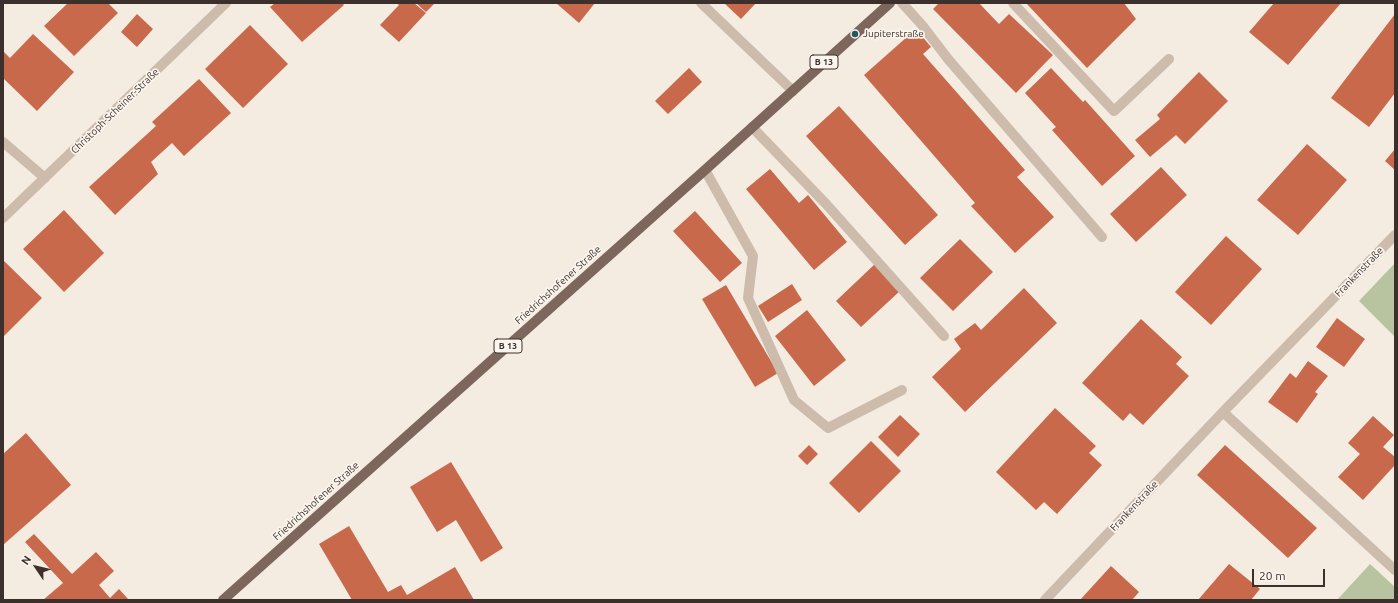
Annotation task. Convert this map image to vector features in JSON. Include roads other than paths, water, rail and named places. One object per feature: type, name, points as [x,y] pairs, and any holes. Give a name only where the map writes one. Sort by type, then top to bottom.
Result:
[{"type":"main road","name":"Friedrichshofener Straße","points":[[222,600],[705,170],[890,3]]},
{"type":"street","name":"Christoph-Scheiner-Straße","points":[[3,218],[226,3]]},
{"type":"street","points":[[701,3],[793,91]]},
{"type":"street","points":[[902,3],[922,25],[948,59],[1102,237]]},
{"type":"street","points":[[1012,3],[1114,112],[1169,59]]},
{"type":"street","points":[[752,127],[827,205],[944,336]]},
{"type":"street","points":[[3,142],[45,178]]},
{"type":"street","points":[[705,170],[753,256],[748,298],[794,400],[828,428],[902,390]]},
{"type":"street","name":"Frankenstraße","points":[[1045,600],[1223,412],[1395,235]]},
{"type":"street","points":[[1223,412],[1395,570]]},
{"type":"place","name":"Jupiterstraße","points":[[855,34]]}]
